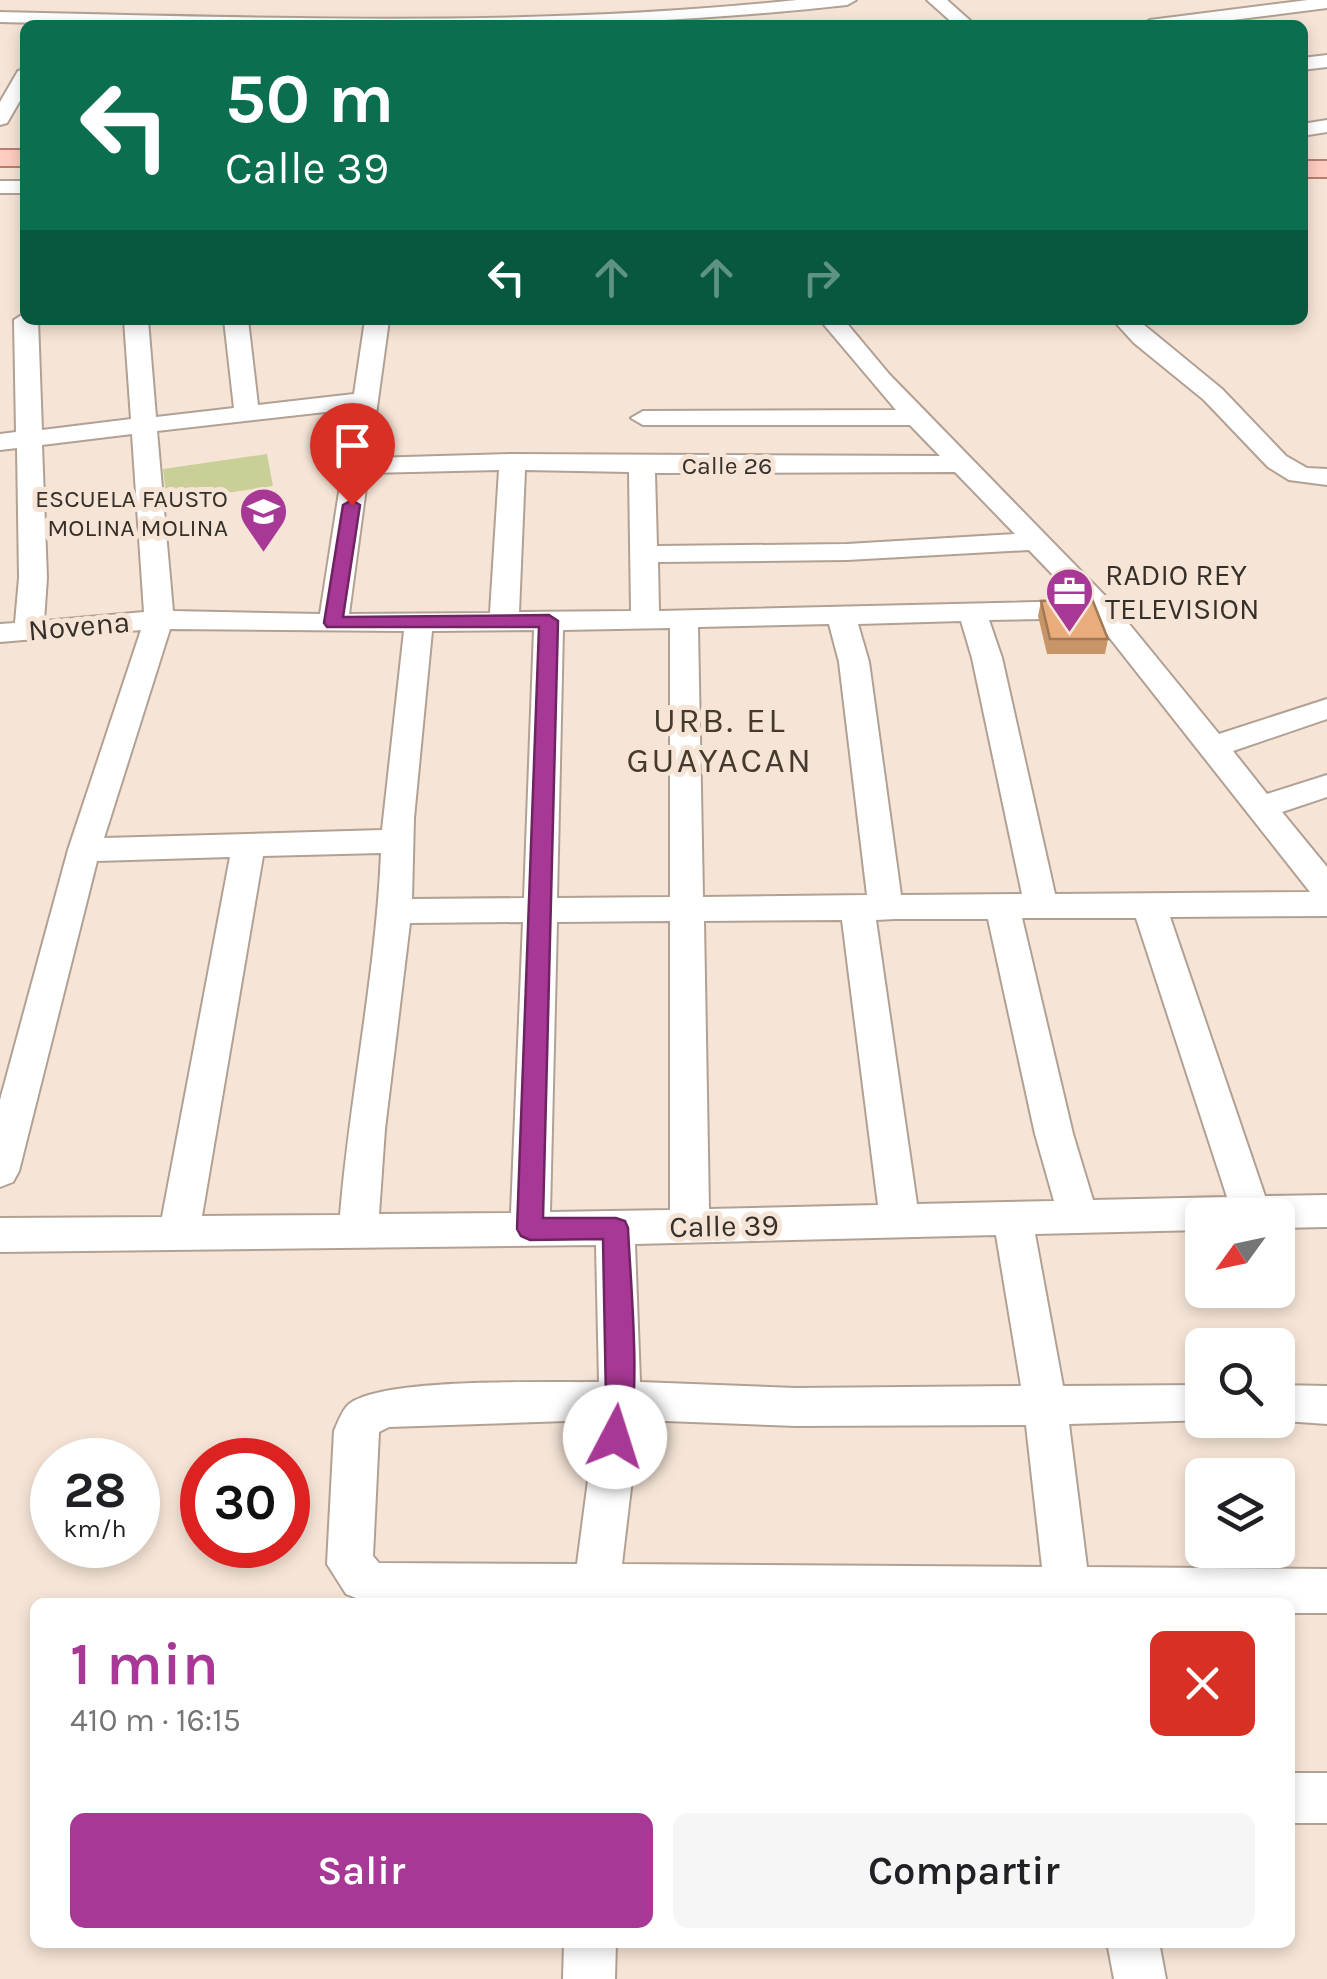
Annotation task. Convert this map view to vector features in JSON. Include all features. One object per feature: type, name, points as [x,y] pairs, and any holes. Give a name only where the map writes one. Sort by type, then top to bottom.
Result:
[{"type":"street","points":[[599,0],[610,7],[616,20]]},
{"type":"street","points":[[695,20],[800,3],[847,0]]},
{"type":"street","points":[[936,0],[960,20]]},
{"type":"street","points":[[1152,0],[1177,20]]},
{"type":"street","points":[[1202,20],[1327,2]]},
{"type":"street","points":[[0,18],[27,20]]},
{"type":"street","points":[[0,119],[20,85]]},
{"type":"street","points":[[14,632],[32,578],[14,440],[26,325]]},
{"type":"street","points":[[0,1171],[84,850],[158,620],[136,325]]},
{"type":"street","points":[[237,325],[247,413]]},
{"type":"street","points":[[333,623],[376,325]]},
{"type":"street","points":[[836,325],[916,416],[1102,608],[1327,890]]},
{"type":"street","points":[[1130,325],[1168,362],[1201,383],[1256,443],[1289,470],[1308,477],[1327,477]]},
{"type":"street","points":[[14,440],[365,400]]},
{"type":"street","points":[[643,418],[916,416]]},
{"type":"street","points":[[358,466],[512,462],[642,465]]},
{"type":"street","points":[[504,622],[512,462]]},
{"type":"street","name":"Calle 26","points":[[645,620],[642,465],[966,464]]},
{"type":"street","points":[[644,554],[847,552],[1037,541]]},
{"type":"street","name":"Novena","points":[[14,632],[158,620],[684,620],[1102,608]]},
{"type":"street","points":[[972,612],[987,658],[1041,906]]},
{"type":"street","points":[[841,615],[854,662],[900,1221]]},
{"type":"street","points":[[684,620],[690,1227]]},
{"type":"street","points":[[530,1229],[549,621]]},
{"type":"street","points":[[358,1230],[366,1128],[394,911],[408,706],[419,622]]},
{"type":"street","points":[[1213,747],[1327,709]]},
{"type":"street","points":[[1261,808],[1327,786]]},
{"type":"street","points":[[84,850],[399,841]]},
{"type":"street","points":[[179,1233],[248,845]]},
{"type":"street","points":[[394,911],[1327,904]]},
{"type":"street","points":[[1149,905],[1246,1198]]},
{"type":"street","points":[[1002,906],[1054,1134],[1078,1216]]},
{"type":"street","name":"Calle 39","points":[[1295,1212],[1327,1212]]},
{"type":"street","name":"Calle 39","points":[[0,1235],[690,1227],[1185,1214]]},
{"type":"street","points":[[1012,1216],[1044,1402],[1067,1595]]},
{"type":"street","points":[[595,1596],[620,1400],[616,1228]]},
{"type":"street","points":[[1185,1404],[796,1407],[620,1400],[386,1408],[364,1418],[355,1431],[350,1564],[362,1578],[378,1584],[595,1596],[1327,1591]]},
{"type":"street","points":[[1295,1404],[1327,1405]]},
{"type":"street","points":[[1295,1798],[1327,1798]]},
{"type":"street","points":[[589,1979],[590,1948]]},
{"type":"street","points":[[1134,1948],[1140,1979]]},
{"type":"green space","points":[[267,454],[273,486],[167,502],[163,469]]},
{"type":"building","points":[[1092,599],[1108,639],[1050,639],[1041,601]]},
{"type":"place","name":"ESCUELA FAUSTO MOLINA MOLINA","points":[[263,554]]},
{"type":"place","name":"RADIO REY TELEVISION","points":[[1070,634]]},
{"type":"district","name":"URB. EL GUAYACAN","points":[[720,740]]},
{"type":"route","points":[[352,505],[333,623],[549,621],[530,1229],[616,1228],[620,1400],[615,1437]]}]
